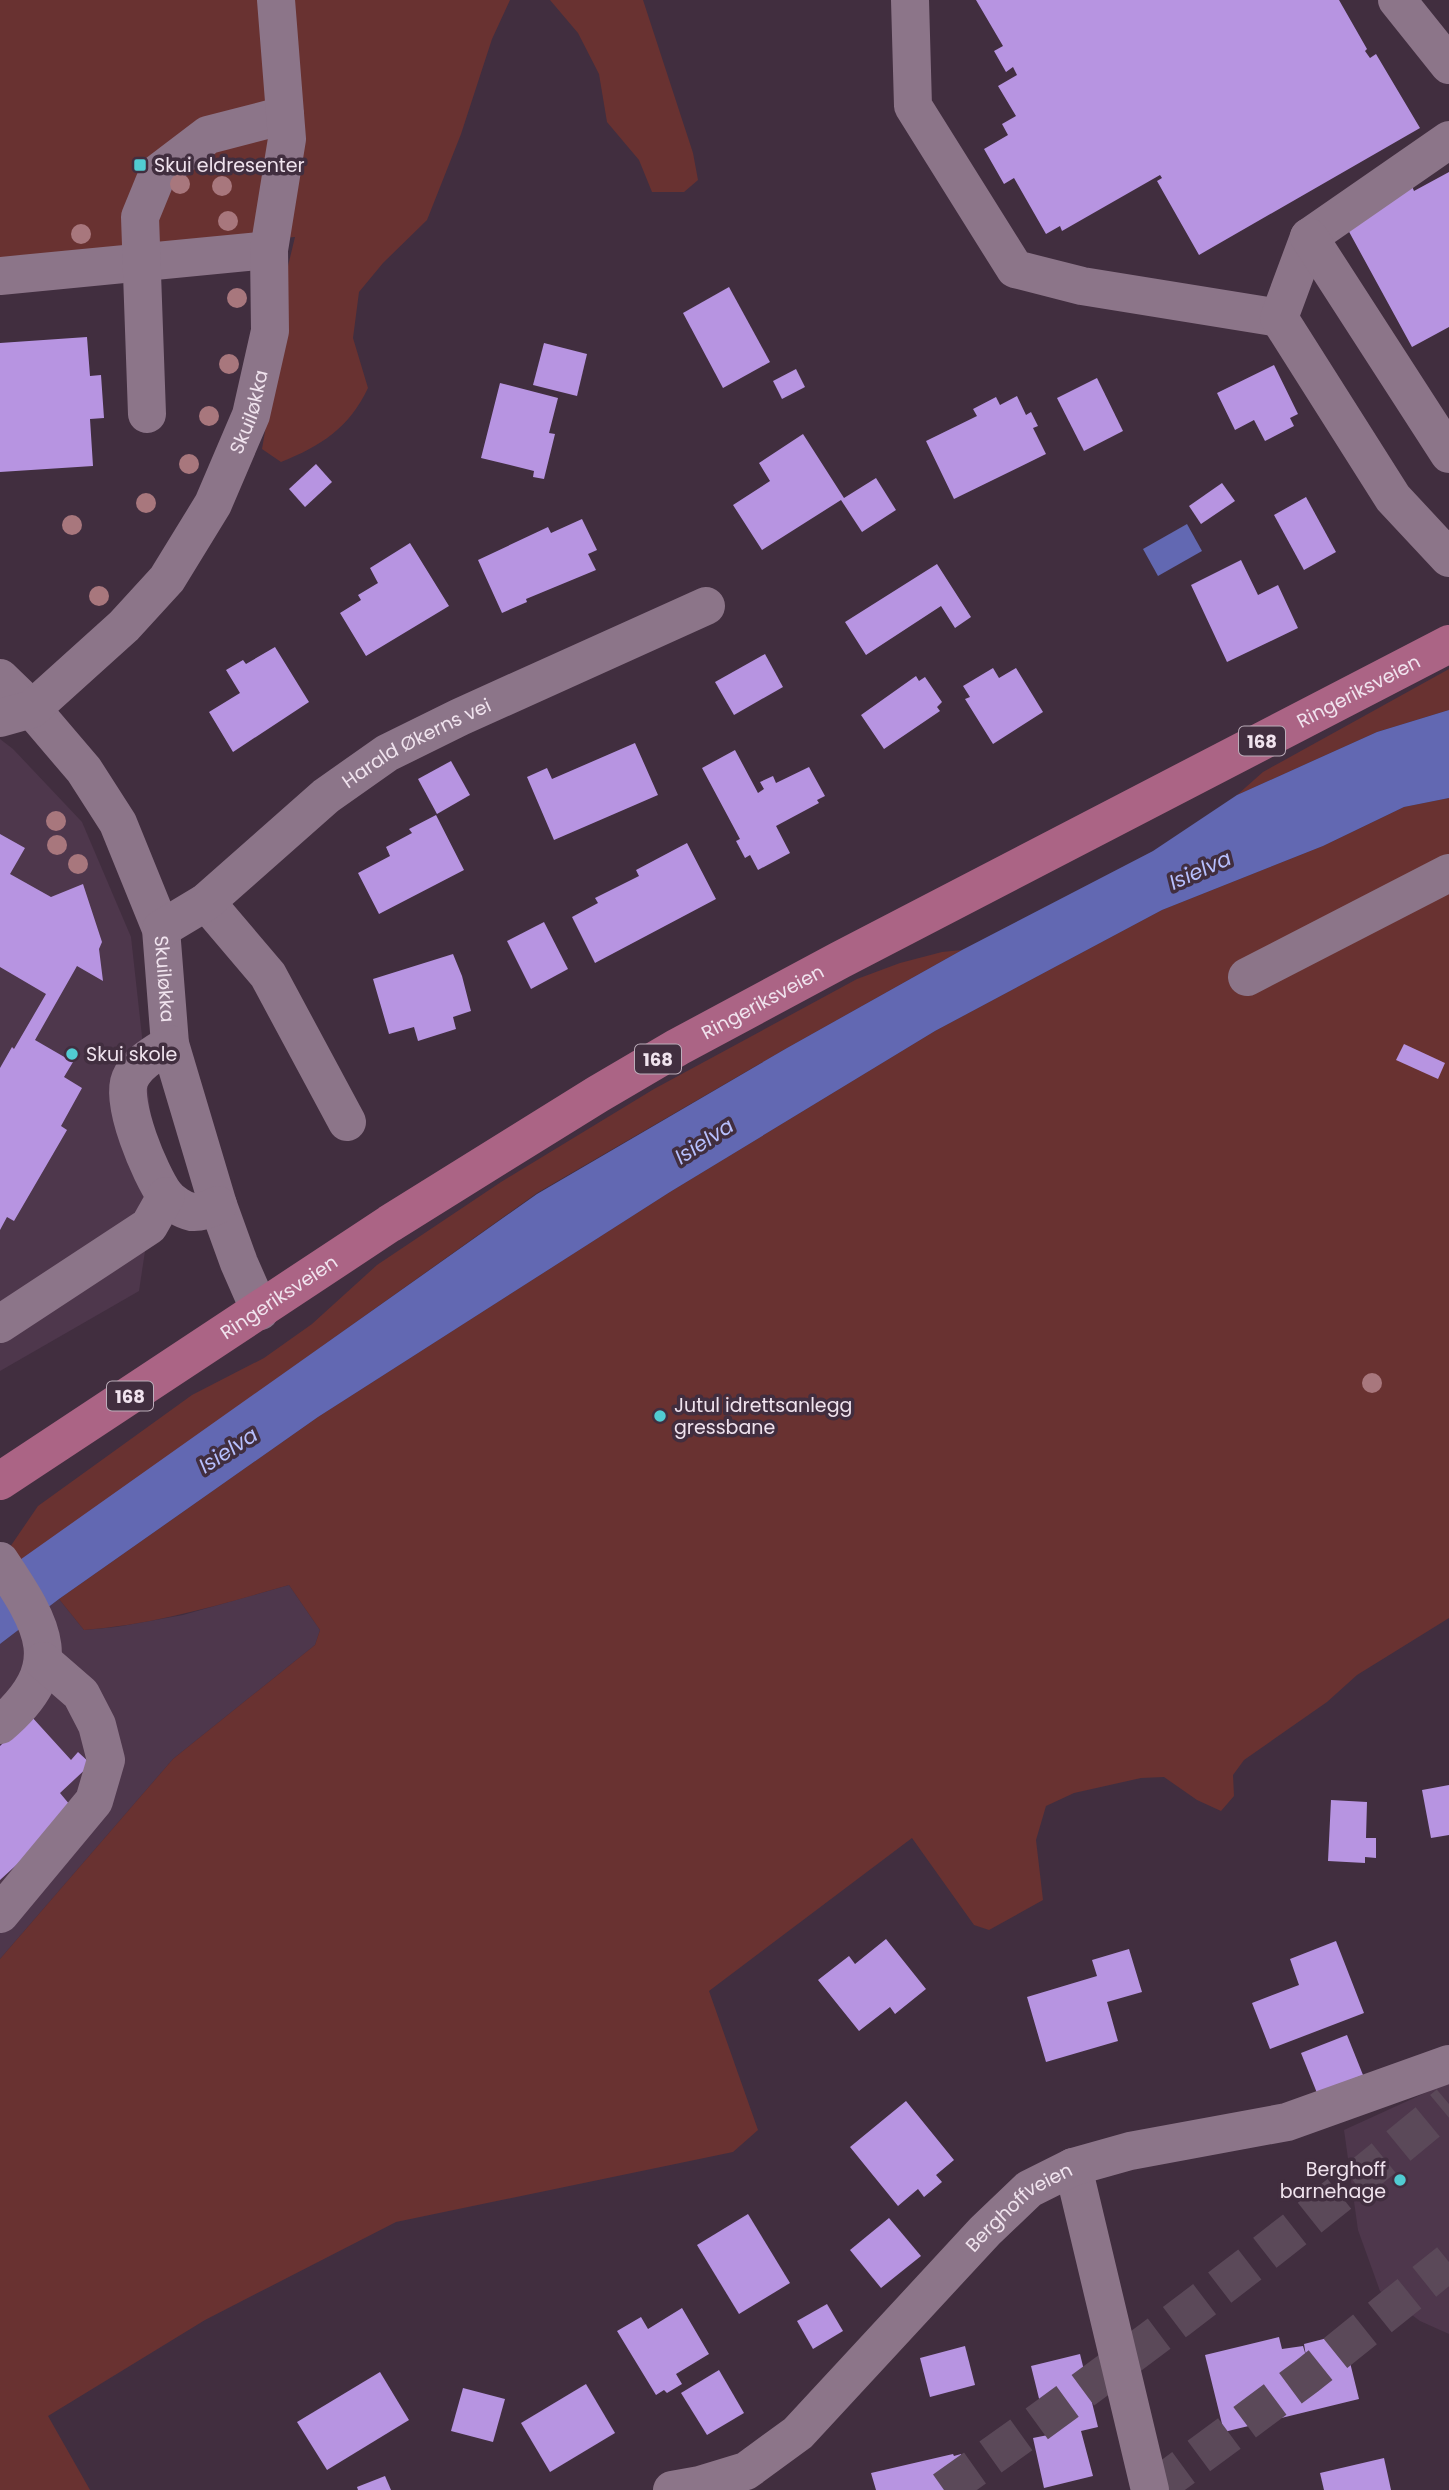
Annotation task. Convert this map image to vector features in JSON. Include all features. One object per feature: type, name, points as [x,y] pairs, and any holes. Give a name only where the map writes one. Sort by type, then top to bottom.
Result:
[{"type":"main road","name":"Ringeriksveien","points":[[0,1481],[389,1224],[597,1094],[678,1047],[1449,644]]},
{"type":"street","name":"Skuiløkka","points":[[16,714],[124,626],[167,579],[214,504],[251,415],[270,331],[269,250],[287,139],[276,0]]},
{"type":"street","points":[[910,0],[913,106],[1016,269],[1082,286],[1279,318],[1393,498],[1449,558]]},
{"type":"street","points":[[1397,0],[1449,65]]},
{"type":"street","points":[[147,414],[140,217],[158,173],[208,135],[285,115]]},
{"type":"street","points":[[1279,318],[1309,237],[1449,140]]},
{"type":"street","points":[[1309,237],[1449,454]]},
{"type":"street","points":[[0,276],[269,250]]},
{"type":"street","name":"Harald Økerns vei","points":[[161,929],[206,902],[326,796],[387,753],[460,717],[706,606]]},
{"type":"street","name":"Skuiløkka","points":[[0,678],[16,714],[84,770],[117,823],[161,929],[170,1044],[218,1205],[260,1311]]},
{"type":"street","points":[[1247,977],[1449,873]]},
{"type":"street","points":[[206,902],[268,975],[347,1122]]},
{"type":"street","points":[[170,1044],[136,1069],[130,1080],[127,1095],[141,1147],[152,1174],[166,1196],[193,1212],[218,1205]]},
{"type":"street","points":[[0,1324],[149,1226],[166,1196]]},
{"type":"street","points":[[0,1914],[94,1801],[106,1760],[97,1725],[81,1694],[41,1644],[2,1564]]},
{"type":"street","points":[[0,1725],[29,1698],[36,1685],[41,1644]]},
{"type":"street","name":"Berghoffveien","points":[[672,2490],[700,2485],[746,2471],[798,2433],[985,2231],[1029,2189],[1073,2167],[1129,2151],[1287,2122],[1449,2064]]},
{"type":"street","points":[[1073,2167],[1150,2490]]},
{"type":"shaded area","points":[[0,0],[510,0],[492,39],[461,134],[427,220],[383,263],[359,292],[353,338],[368,388],[352,414],[332,434],[281,462],[262,449],[277,361],[287,270],[295,237],[0,260]]},
{"type":"shaded area","points":[[550,0],[643,0],[693,153],[698,180],[684,192],[652,192],[639,160],[607,122],[599,74],[578,33]]},
{"type":"shaded area","points":[[1449,669],[1449,710],[1377,732],[1237,795],[1263,772]]},
{"type":"shaded area","name":"Skui skole","points":[[0,739],[13,749],[82,822],[131,937],[157,1172],[139,1291],[0,1371]]},
{"type":"shaded area","points":[[1449,798],[1449,1618],[1357,1675],[1327,1702],[1244,1760],[1233,1775],[1234,1796],[1221,1811],[1197,1800],[1164,1777],[1141,1778],[1074,1793],[1046,1806],[1036,1840],[1043,1900],[989,1930],[974,1925],[912,1838],[709,1991],[758,2130],[733,2152],[396,2222],[205,2320],[48,2416],[90,2490],[0,2490],[0,1959],[173,1759],[315,1645],[320,1630],[289,1585],[162,1618],[84,1630],[59,1599],[318,1417],[670,1192],[935,1031],[1162,910],[1323,846],[1404,807]]},
{"type":"shaded area","points":[[962,950],[537,1193],[14,1566],[10,1547],[38,1506],[192,1395],[264,1358],[312,1324],[377,1265],[501,1182],[654,1089],[857,979],[900,963],[942,952]]},
{"type":"shaded area","points":[[289,1585],[320,1630],[315,1645],[173,1759],[0,1959],[0,1644],[59,1599],[84,1630],[183,1615]]},
{"type":"shaded area","name":"Berghoff barnehage","points":[[1449,2082],[1449,2334],[1420,2321],[1380,2291],[1358,2230],[1344,2130]]},
{"type":"water","points":[[1187,524],[1202,551],[1158,576],[1143,549]]},
{"type":"water","name":"Isielva","points":[[1449,710],[1449,798],[1404,807],[1323,846],[1162,910],[935,1031],[670,1192],[318,1417],[59,1599],[0,1644],[0,1574],[537,1194],[787,1048],[962,950],[1153,851],[1237,795],[1377,732]]},
{"type":"building","points":[[976,0],[1339,0],[1367,49],[1365,51],[1370,58],[1376,54],[1420,128],[1199,255],[1157,181],[1162,178],[1160,175],[1062,231],[1060,226],[1046,234],[1014,178],[1004,184],[984,149],[1008,135],[1002,124],[1016,116],[998,86],[1017,75],[1013,67],[1006,72],[994,51],[1003,46]]},
{"type":"building","points":[[1449,172],[1449,327],[1412,347],[1347,228],[1412,186],[1414,191]]},
{"type":"building","points":[[729,287],[770,362],[723,388],[683,313]]},
{"type":"building","points":[[87,337],[90,376],[101,375],[104,418],[90,419],[93,466],[0,472],[0,343]]},
{"type":"building","points":[[544,343],[587,354],[577,396],[533,385]]},
{"type":"building","points":[[1274,365],[1298,414],[1290,418],[1294,426],[1265,441],[1254,420],[1235,430],[1217,393]]},
{"type":"building","points":[[796,369],[805,387],[782,399],[773,381]]},
{"type":"building","points":[[1097,378],[1123,431],[1084,451],[1057,398]]},
{"type":"building","points":[[500,383],[558,398],[549,433],[555,434],[544,479],[533,477],[534,471],[481,458]]},
{"type":"building","points":[[1017,396],[1026,415],[1031,412],[1038,426],[1033,428],[1046,454],[954,499],[926,441],[977,416],[973,409],[996,397],[1000,405]]},
{"type":"building","points":[[803,434],[844,498],[876,478],[896,510],[862,532],[841,500],[762,550],[733,505],[770,481],[759,463]]},
{"type":"building","points":[[316,464],[332,482],[305,507],[289,489]]},
{"type":"building","points":[[1222,483],[1235,501],[1201,524],[1189,506]]},
{"type":"building","points":[[1306,497],[1336,552],[1304,570],[1274,515]]},
{"type":"building","points":[[582,519],[597,550],[588,554],[596,570],[526,599],[527,602],[502,613],[478,560],[548,527],[551,533]]},
{"type":"building","points":[[410,543],[449,606],[366,656],[340,613],[361,600],[358,595],[378,583],[370,568]]},
{"type":"building","points":[[1241,560],[1258,595],[1278,585],[1298,628],[1227,662],[1191,585]]},
{"type":"building","points":[[937,564],[971,617],[955,628],[941,606],[866,655],[845,622]]},
{"type":"building","points":[[275,647],[309,702],[233,752],[209,712],[240,693],[226,670],[243,660],[246,664]]},
{"type":"building","points":[[765,654],[783,687],[734,715],[715,682]]},
{"type":"building","points":[[993,668],[999,678],[1016,668],[1043,712],[993,744],[965,699],[970,697],[963,686]]},
{"type":"building","points":[[916,676],[919,681],[925,677],[942,702],[937,707],[940,711],[884,749],[861,715]]},
{"type":"building","points":[[635,743],[658,795],[554,840],[527,777],[547,768],[552,779]]},
{"type":"building","points":[[735,750],[758,793],[764,789],[760,782],[773,776],[776,783],[809,767],[825,796],[817,800],[819,803],[776,826],[790,853],[758,870],[750,855],[745,858],[736,841],[740,839],[702,768]]},
{"type":"building","points":[[451,761],[470,795],[437,814],[418,779]]},
{"type":"building","points":[[436,815],[464,870],[379,914],[358,873],[390,856],[386,847],[412,833],[409,829]]},
{"type":"building","points":[[0,834],[25,848],[10,874],[51,897],[83,884],[102,942],[99,949],[103,981],[77,966],[35,1040],[73,1062],[64,1077],[82,1088],[61,1126],[67,1130],[14,1221],[7,1217],[0,1230],[0,1068],[46,994],[0,967]]},
{"type":"building","points":[[687,843],[716,899],[595,963],[572,917],[598,903],[595,898],[639,876],[636,870]]},
{"type":"building","points":[[544,922],[568,969],[531,989],[507,941]]},
{"type":"building","points":[[453,954],[471,1011],[453,1017],[456,1029],[418,1041],[414,1027],[389,1034],[373,979]]},
{"type":"building","points":[[1404,1044],[1445,1063],[1438,1079],[1396,1060]]},
{"type":"building","points":[[31,1716],[71,1760],[78,1752],[91,1764],[60,1793],[75,1811],[0,1880],[0,1746]]},
{"type":"building","points":[[1449,1785],[1449,1835],[1431,1838],[1422,1790]]},
{"type":"building","points":[[1331,1800],[1367,1802],[1366,1838],[1376,1838],[1376,1858],[1365,1857],[1365,1863],[1328,1861]]},
{"type":"building","points":[[886,1939],[926,1989],[895,2014],[890,2007],[859,2031],[818,1980],[849,1956],[855,1964]]},
{"type":"building","points":[[1336,1941],[1364,2013],[1270,2049],[1252,2003],[1299,1985],[1290,1959]]},
{"type":"building","points":[[1129,1949],[1142,1992],[1107,2002],[1118,2041],[1046,2062],[1027,1997],[1097,1976],[1092,1960]]},
{"type":"building","points":[[1347,2035],[1363,2075],[1317,2093],[1301,2053]]},
{"type":"building","points":[[906,2101],[954,2160],[936,2175],[942,2182],[924,2197],[918,2189],[898,2206],[850,2147]]},
{"type":"building","points":[[748,2214],[790,2283],[739,2314],[697,2245]]},
{"type":"building","points":[[889,2218],[921,2256],[881,2288],[850,2250]]},
{"type":"building","points":[[827,2304],[843,2331],[813,2349],[797,2321]]},
{"type":"building","points":[[682,2308],[709,2354],[676,2374],[682,2384],[667,2393],[664,2390],[656,2395],[617,2331],[641,2317],[648,2329]]},
{"type":"building","points":[[1343,2334],[1359,2399],[1224,2432],[1205,2355],[1279,2337],[1282,2349],[1303,2346],[1306,2356],[1304,2344]]},
{"type":"building","points":[[965,2346],[975,2385],[930,2397],[920,2358]]},
{"type":"building","points":[[1080,2354],[1098,2427],[1081,2431],[1093,2476],[1044,2488],[1033,2438],[1048,2435],[1031,2366]]},
{"type":"building","points":[[719,2370],[744,2413],[707,2435],[681,2393]]},
{"type":"building","points":[[380,2372],[409,2420],[327,2470],[297,2422]]},
{"type":"building","points":[[586,2384],[615,2433],[550,2472],[521,2423]]},
{"type":"building","points":[[463,2388],[505,2399],[493,2442],[451,2431]]},
{"type":"building","points":[[961,2454],[969,2490],[876,2490],[871,2473]]},
{"type":"building","points":[[1384,2458],[1391,2490],[1324,2490],[1320,2473]]},
{"type":"building","points":[[385,2476],[391,2490],[358,2490],[357,2487]]},
{"type":"tunnel","points":[[944,2490],[1201,2302],[1326,2205],[1449,2104]]},
{"type":"tunnel","points":[[1153,2490],[1307,2376],[1449,2262]]},
{"type":"place","name":"Skui eldresenter","points":[[140,165]]},
{"type":"place","name":"Skui skole","points":[[72,1054]]},
{"type":"place","name":"Jutul idrettsanlegg gressbane","points":[[660,1416]]},
{"type":"place","name":"Berghoff barnehage","points":[[1400,2180]]}]
